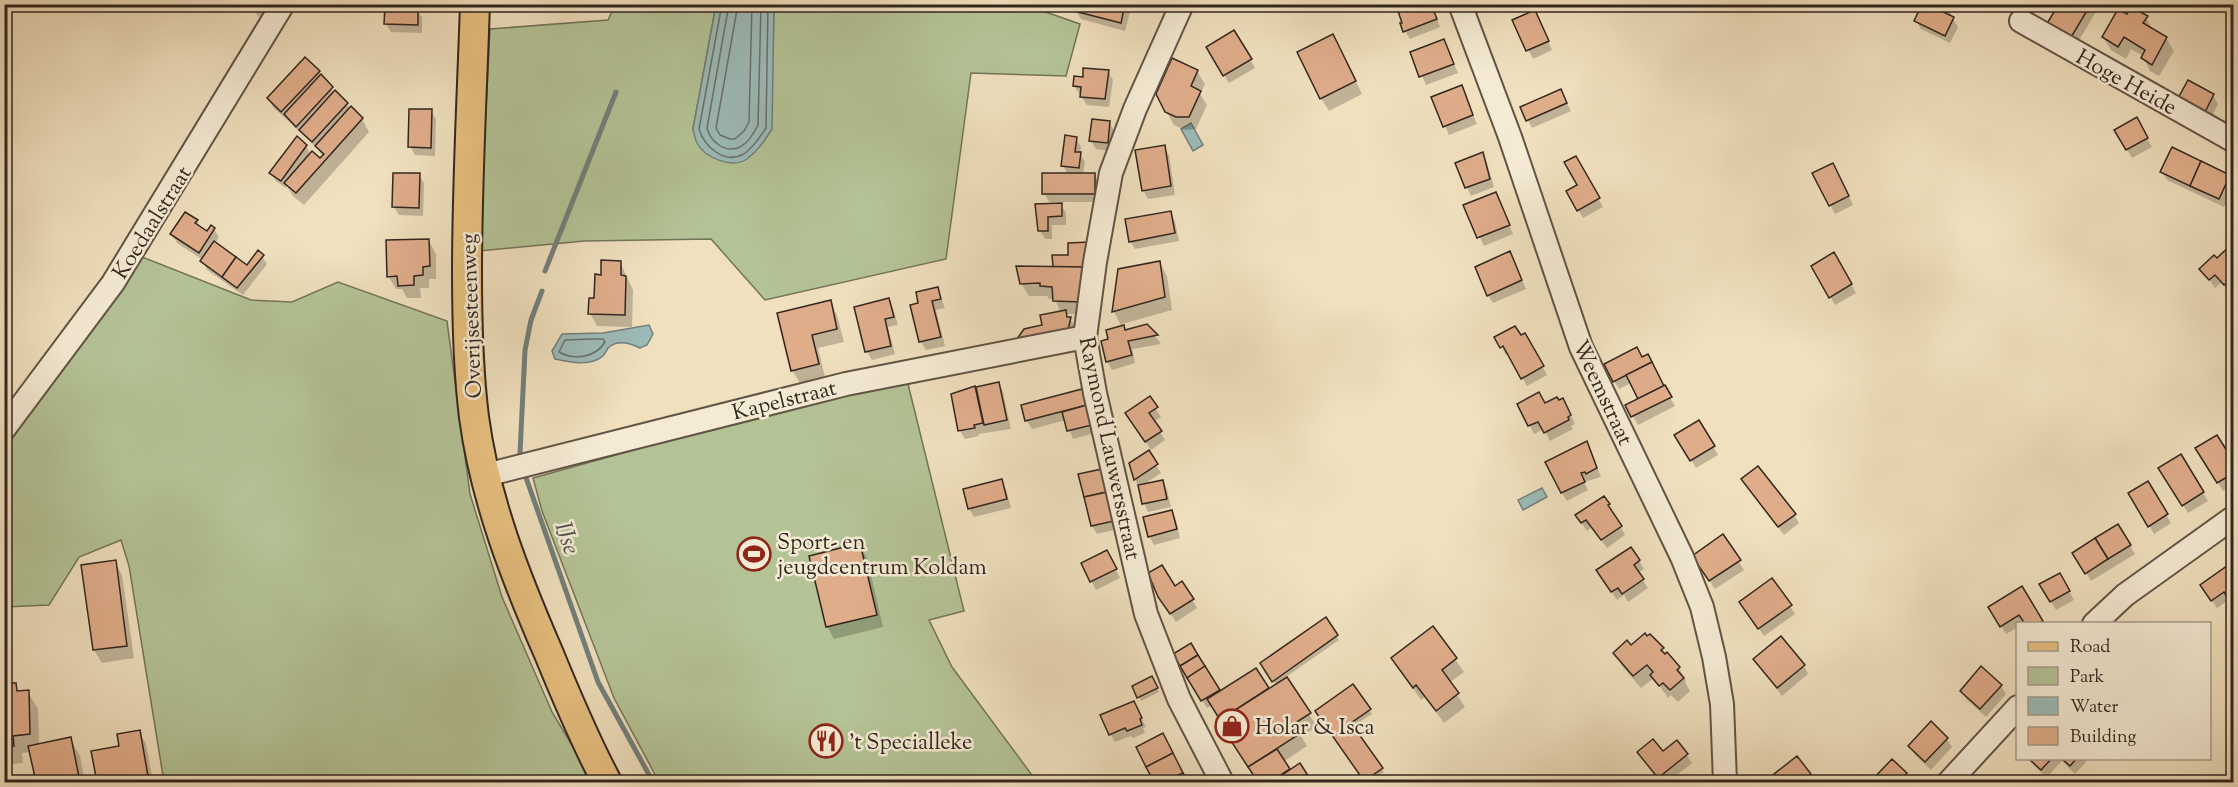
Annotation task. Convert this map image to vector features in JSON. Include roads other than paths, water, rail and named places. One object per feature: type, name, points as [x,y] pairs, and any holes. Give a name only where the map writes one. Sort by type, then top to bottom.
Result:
[{"type":"main road","name":"Overijsesteenweg","points":[[475,4],[467,217],[468,348],[474,418],[497,472],[501,534],[519,586],[587,743],[607,783]]},
{"type":"street","name":"Koedaalstraat","points":[[4,429],[113,283],[283,4]]},
{"type":"street","name":"Raymond Lauwersstraat","points":[[1182,4],[1135,109],[1111,173],[1084,337],[1146,614],[1179,699],[1221,783]]},
{"type":"street","name":"Weemstraat","points":[[1460,4],[1510,137],[1581,346],[1682,557],[1702,607],[1722,704],[1725,783]]},
{"type":"street","name":"Hoge Heide","points":[[2021,21],[2234,141]]},
{"type":"street","name":"Kapelstraat","points":[[497,472],[846,384],[1084,337]]},
{"type":"street","points":[[2096,622],[2125,595],[2234,517]]},
{"type":"street","points":[[1949,783],[2016,709]]},
{"type":"water","points":[[716,5],[774,5],[772,129],[751,156],[734,163],[719,160],[706,153],[697,143],[693,129]]},
{"type":"water","points":[[1191,123],[1203,145],[1193,151],[1181,129]]},
{"type":"water","points":[[649,325],[653,334],[647,345],[640,348],[628,343],[615,344],[608,348],[603,356],[592,362],[579,363],[555,359],[552,351],[562,334],[603,333]]},
{"type":"water","points":[[1542,488],[1547,497],[1523,510],[1518,500]]},
{"type":"waterway","name":"IJse","points":[[545,271],[616,92]]},
{"type":"waterway","name":"IJse","points":[[521,460],[525,350],[531,320],[542,291]]},
{"type":"waterway","name":"IJse","points":[[524,472],[598,682],[653,782]]},
{"type":"place","name":"Sport- en jeugdcentrum Koldam","points":[[754,554]]},
{"type":"place","name":"Holar & Isca","points":[[1232,726]]},
{"type":"place","name":"'t Specialleke","points":[[826,741]]}]
